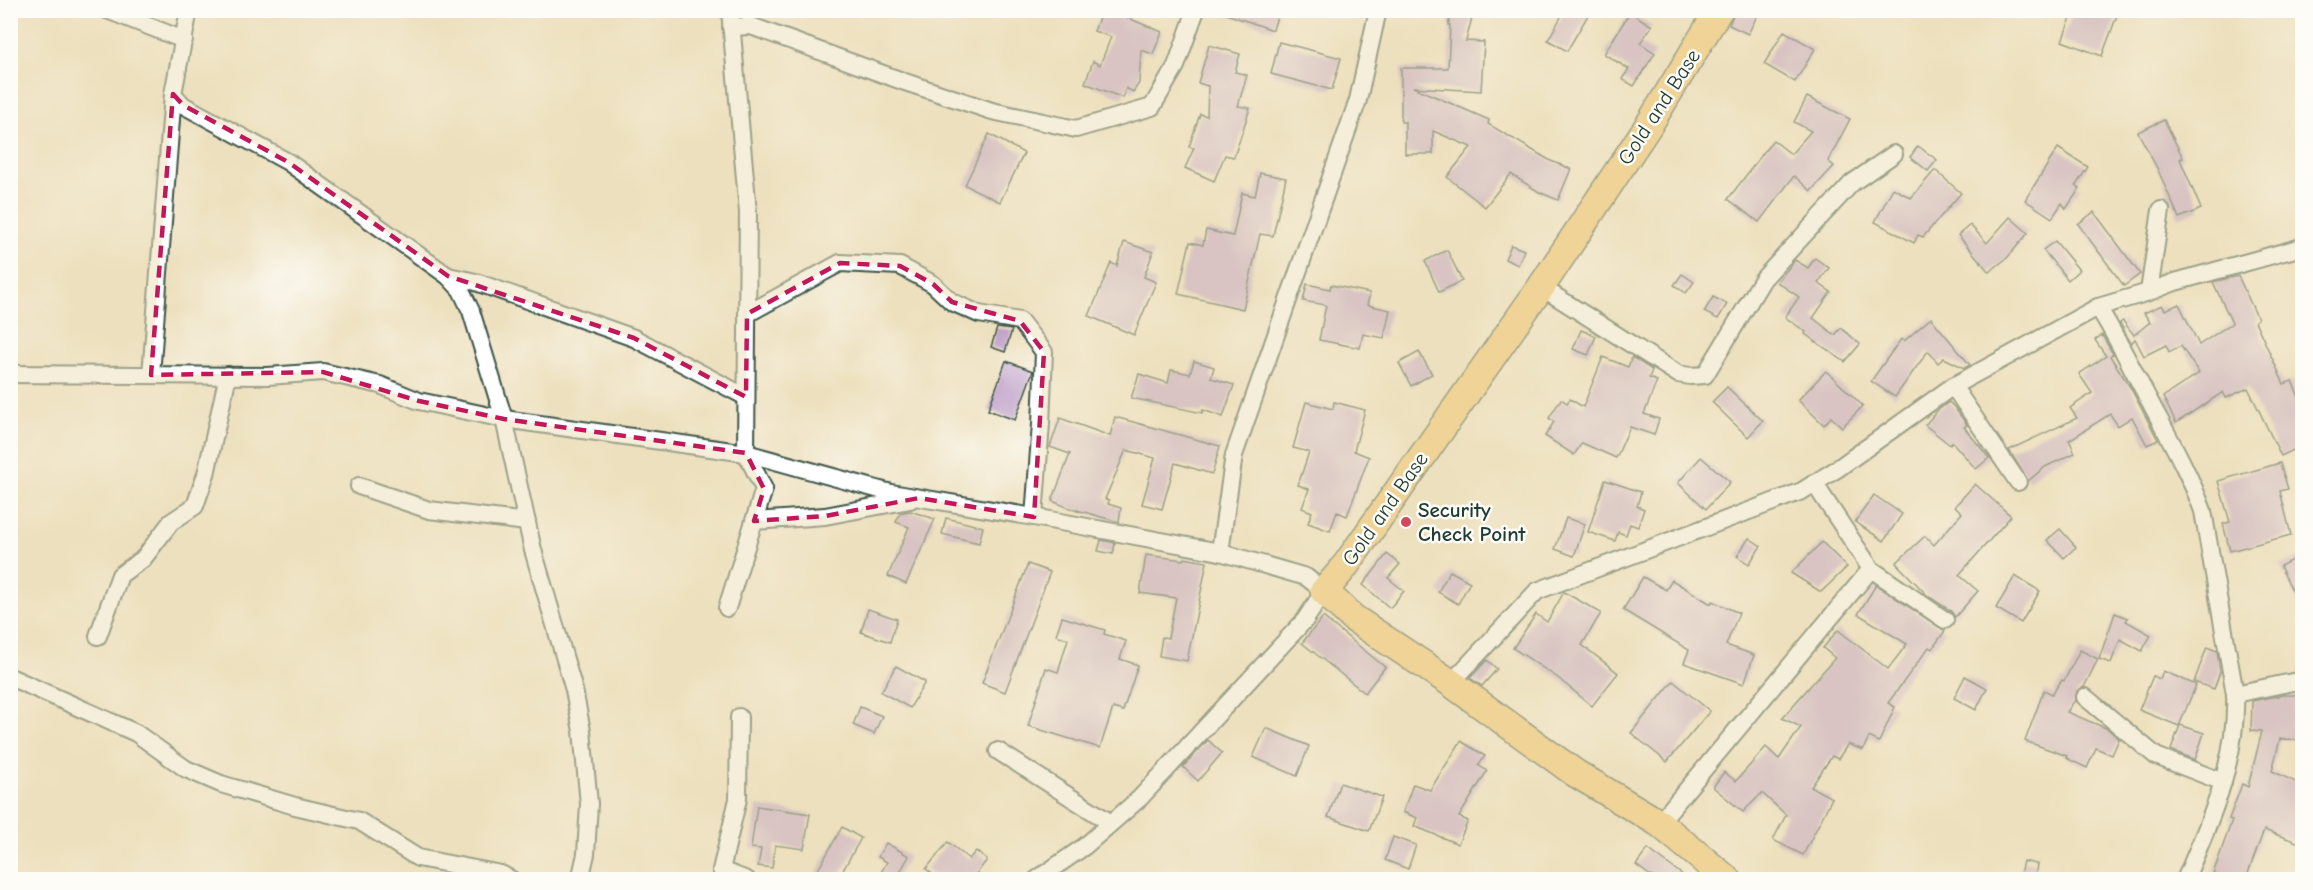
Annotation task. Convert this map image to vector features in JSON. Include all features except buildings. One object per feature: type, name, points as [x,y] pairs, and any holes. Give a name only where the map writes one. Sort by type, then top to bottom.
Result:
[{"type":"main road","name":"Gold and Base","points":[[1324,591],[1343,569],[1542,287],[1650,123],[1719,10]]},
{"type":"main road","points":[[1324,591],[1353,618],[1451,683],[1575,773],[1659,823],[1728,879]]},
{"type":"street","points":[[107,10],[184,40]]},
{"type":"street","points":[[151,375],[173,94],[189,10]]},
{"type":"street","points":[[727,608],[764,489],[746,453],[748,212],[730,19],[992,111],[1076,129],[1152,108],[1176,66],[1196,10]]},
{"type":"street","points":[[1220,552],[1234,455],[1358,100],[1378,10]]},
{"type":"street","points":[[173,94],[183,105],[288,162],[448,276],[461,290],[471,311],[504,419],[526,522],[574,690],[582,731],[589,804],[586,854],[580,879]]},
{"type":"street","points":[[1542,287],[1678,374],[1705,375],[1763,279],[1852,183],[1894,153]]},
{"type":"street","points":[[2149,292],[2161,210]]},
{"type":"street","points":[[1451,683],[1537,591],[1802,491],[1837,469],[1953,386],[2098,307],[2175,282],[2302,248]]},
{"type":"street","points":[[747,314],[840,263],[900,266],[933,284],[952,302],[979,314],[1020,321],[1044,352],[1034,517]]},
{"type":"street","points":[[448,276],[476,282],[634,338],[746,397]]},
{"type":"street","points":[[2098,307],[2174,447],[2200,503],[2235,694],[2236,713],[2223,782],[2208,827],[2185,879]]},
{"type":"street","points":[[10,374],[268,376],[323,372],[380,385],[419,401],[504,419],[746,453],[891,493],[1220,552],[1306,577],[1324,591],[1305,620],[1140,798],[1085,846],[1036,879]]},
{"type":"street","points":[[98,636],[120,575],[143,559],[171,522],[195,506],[206,474],[228,375]]},
{"type":"street","points":[[1953,386],[2018,482]]},
{"type":"street","points":[[1814,483],[1871,569],[1945,620]]},
{"type":"street","points":[[359,486],[429,510],[526,522]]},
{"type":"street","points":[[754,521],[825,516],[920,498]]},
{"type":"street","points":[[1659,823],[1871,569]]},
{"type":"street","points":[[10,676],[136,733],[186,769],[221,784],[295,806],[359,821],[418,858],[501,874],[512,879]]},
{"type":"street","points":[[2235,694],[2302,681]]},
{"type":"street","points":[[2085,697],[2156,756],[2223,782]]},
{"type":"street","points":[[739,717],[738,799],[721,870],[747,879]]},
{"type":"street","points":[[998,751],[1111,823]]},
{"type":"highlighted area","points":[[173,94],[183,105],[288,162],[448,276],[634,338],[746,397],[747,314],[840,263],[900,266],[933,284],[952,302],[1020,321],[1044,352],[1034,517],[919,498],[825,516],[754,521],[764,489],[746,453],[504,419],[419,401],[323,372],[151,375]]},
{"type":"place","name":"Security Check Point","points":[[1406,522]]}]
